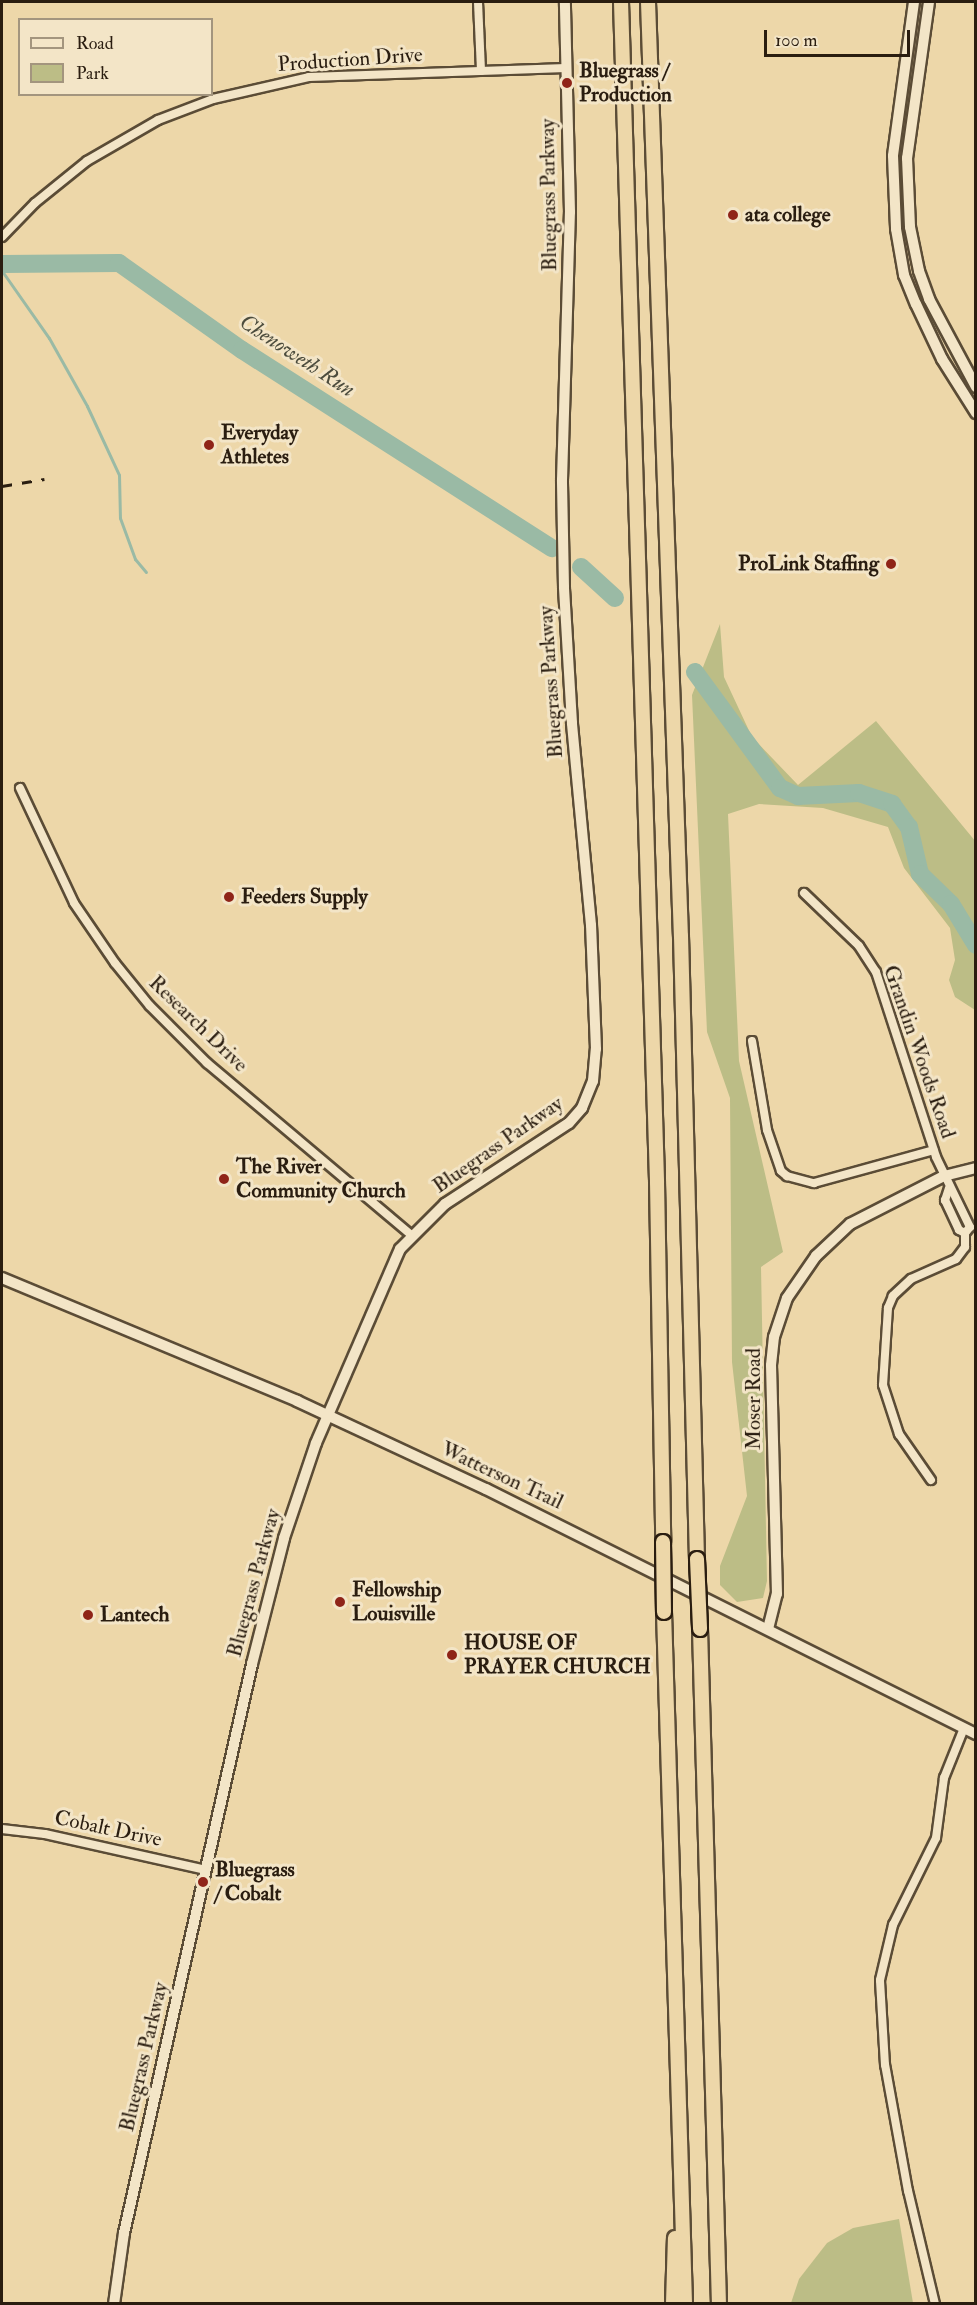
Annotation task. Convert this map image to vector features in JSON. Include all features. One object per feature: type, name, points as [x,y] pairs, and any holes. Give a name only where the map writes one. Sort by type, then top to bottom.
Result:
[{"type":"highway","points":[[621,2],[657,1182],[664,1612],[681,2061],[685,2304]]},
{"type":"highway","points":[[648,2],[681,936],[719,2304]]},
{"type":"highway","points":[[673,2304],[681,2061]]},
{"type":"street","points":[[478,2],[481,71]]},
{"type":"street","name":"Bluegrass Parkway","points":[[114,2304],[120,2249],[273,1579],[294,1507],[328,1416],[389,1270],[411,1235],[445,1204],[569,1123],[586,1102],[596,1069],[591,925],[571,712],[565,598],[562,468],[570,212],[565,2]]},
{"type":"street","points":[[914,2],[893,156],[896,229],[904,274],[916,304],[942,359],[975,413]]},
{"type":"street","points":[[928,2],[907,158],[910,227],[918,271],[929,299],[975,387]]},
{"type":"street","name":"Production Drive","points":[[2,237],[34,203],[87,161],[187,107],[253,87],[309,77],[567,68]]},
{"type":"street","name":"Research Drive","points":[[20,788],[74,903],[115,963],[150,1006],[207,1062],[411,1235]]},
{"type":"street","name":"Grandin Woods Road","points":[[804,893],[859,946],[876,972],[934,1150],[949,1188]]},
{"type":"street","points":[[752,1041],[767,1130],[781,1171],[787,1176],[814,1183],[934,1150]]},
{"type":"street","name":"Moser Road","points":[[768,1629],[777,1594],[771,1365],[774,1337],[788,1298],[816,1256],[850,1224],[944,1176],[975,1168]]},
{"type":"street","points":[[930,1480],[899,1434],[883,1385],[888,1308],[892,1296],[911,1279],[956,1259],[965,1247],[965,1233],[970,1227],[957,1194],[949,1188],[945,1200],[959,1230],[965,1233]]},
{"type":"street","name":"Watterson Trail","points":[[2,1278],[328,1416],[536,1513],[975,1734]]},
{"type":"street","points":[[936,2304],[908,2191],[885,2065],[880,1980],[893,1925],[936,1839],[944,1778],[964,1728]]},
{"type":"street","name":"Cobalt Drive","points":[[2,1828],[66,1838],[206,1870]]},
{"type":"green space","points":[[720,624],[724,677],[752,737],[798,785],[876,721],[976,842],[975,1010],[955,997],[949,980],[955,960],[950,928],[904,868],[888,827],[823,808],[759,804],[728,814],[739,1061],[783,1252],[761,1267],[767,1581],[763,1598],[737,1602],[720,1585],[720,1566],[747,1496],[732,1362],[730,1098],[707,1032],[692,695]]},
{"type":"green space","points":[[899,2219],[913,2303],[791,2303],[799,2279],[827,2243],[853,2228]]},
{"type":"waterway","name":"Chenoweth Run","points":[[2,264],[119,263],[242,350],[552,548]]},
{"type":"waterway","points":[[2,271],[49,338],[87,406],[119,475],[120,518],[135,559],[146,572]]},
{"type":"waterway","name":"Chenoweth Run","points":[[581,567],[615,598]]},
{"type":"waterway","name":"Chenoweth Run","points":[[695,672],[780,788],[798,796],[859,793],[892,804],[909,827],[920,874],[951,904],[976,945]]},
{"type":"railway","points":[[2,486],[44,479]]},
{"type":"place","name":"Bluegrass / Production","points":[[567,83]]},
{"type":"place","name":"ata college","points":[[733,215]]},
{"type":"place","name":"Everyday Athletes","points":[[209,445]]},
{"type":"place","name":"ProLink Staffing","points":[[891,564]]},
{"type":"place","name":"Feeders Supply","points":[[229,897]]},
{"type":"place","name":"The River Community Church","points":[[224,1179]]},
{"type":"place","name":"Fellowship Louisville","points":[[340,1602]]},
{"type":"place","name":"Lantech","points":[[88,1615]]},
{"type":"place","name":"HOUSE OF PRAYER CHURCH","points":[[452,1655]]},
{"type":"place","name":"Bluegrass / Cobalt","points":[[203,1882]]}]
